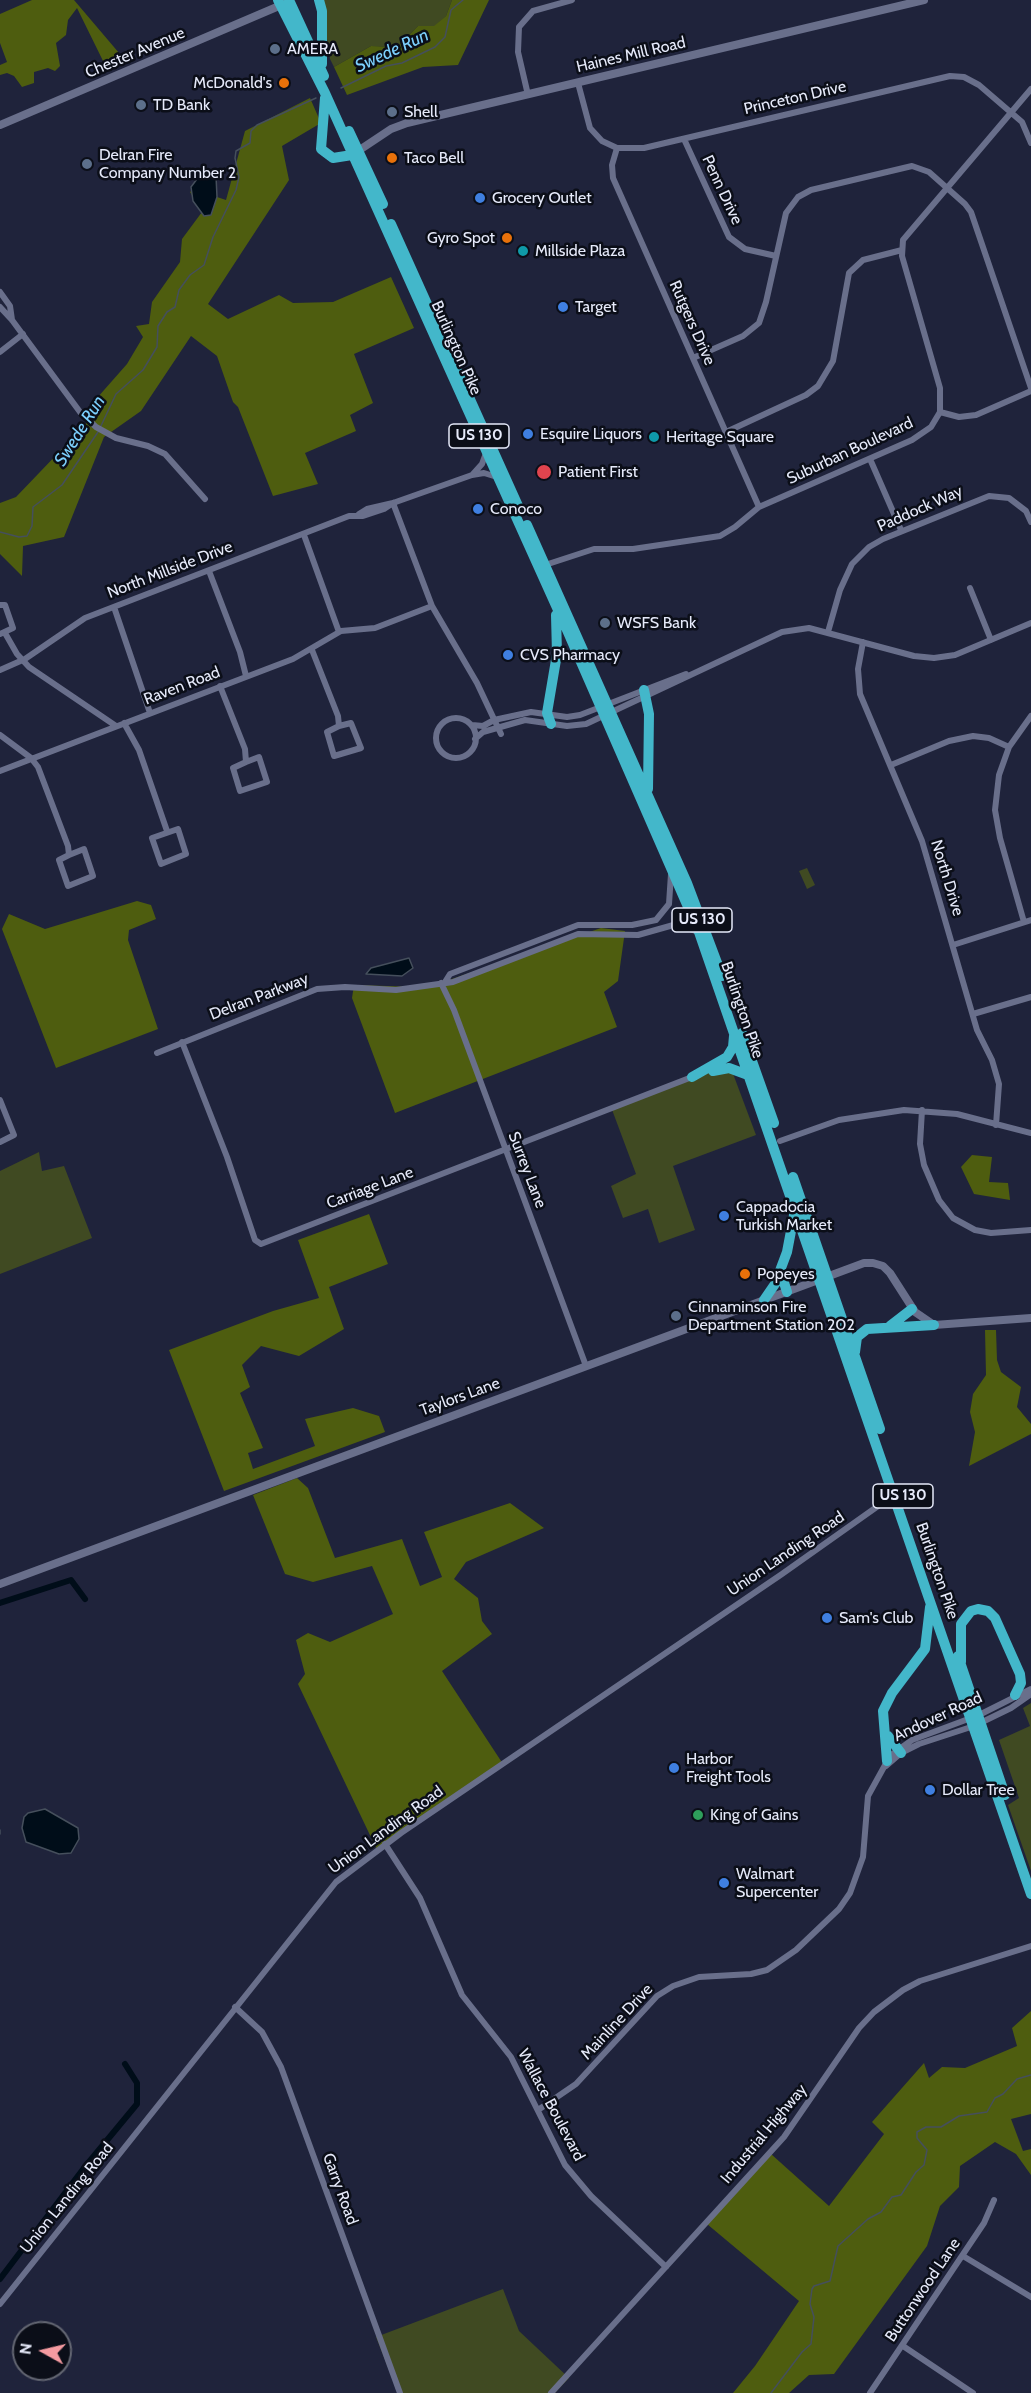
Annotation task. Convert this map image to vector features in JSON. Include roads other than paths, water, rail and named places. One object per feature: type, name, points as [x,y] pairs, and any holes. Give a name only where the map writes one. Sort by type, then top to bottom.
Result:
[{"type":"highway","points":[[319,0],[322,11],[320,41],[323,73]]},
{"type":"highway","name":"Burlington Pike","points":[[286,2],[323,73],[355,152],[486,452],[555,605],[648,795],[708,937],[780,1140],[931,1599],[1031,1871]]},
{"type":"highway","name":"Burlington Pike","points":[[286,2],[325,93],[355,152],[545,565],[699,932],[795,1206],[855,1355],[961,1665],[1031,1894]]},
{"type":"highway","points":[[325,93],[321,149],[333,158],[355,152]]},
{"type":"highway","points":[[549,718],[557,654],[555,605]]},
{"type":"highway","points":[[645,693],[650,714],[648,795]]},
{"type":"highway","points":[[693,1077],[727,1058],[734,1043],[734,1030]]},
{"type":"highway","points":[[693,1077],[725,1068],[742,1071],[748,1075]]},
{"type":"highway","points":[[764,1300],[776,1284],[791,1239],[795,1206]]},
{"type":"highway","points":[[781,1269],[781,1280],[787,1292]]},
{"type":"highway","points":[[887,1327],[897,1323],[912,1309]]},
{"type":"highway","points":[[855,1355],[857,1337],[862,1332],[887,1327],[934,1325]]},
{"type":"highway","points":[[885,1764],[883,1711],[886,1701],[925,1649],[929,1631],[931,1599]]},
{"type":"highway","points":[[961,1665],[961,1624],[971,1611],[978,1609],[988,1611],[995,1618],[1020,1674],[1021,1683],[1015,1695]]},
{"type":"highway","points":[[885,1731],[899,1751]]},
{"type":"street","points":[[528,95],[518,52],[519,27],[533,11],[572,0]]},
{"type":"street","name":"Haines Mill Road","points":[[355,152],[391,129],[407,123],[924,0]]},
{"type":"street","name":"Chester Avenue","points":[[0,125],[286,2]]},
{"type":"street","name":"Princeton Drive","points":[[617,148],[645,148],[950,75],[972,80],[1011,112],[1022,122],[1031,143]]},
{"type":"street","points":[[578,83],[590,128],[602,141],[617,148]]},
{"type":"street","points":[[693,358],[743,336],[759,323],[789,207],[804,193],[912,166],[929,172],[947,187],[971,212],[1031,389],[976,415],[959,417],[940,412],[940,388],[902,250],[906,234],[947,187],[1031,89]]},
{"type":"street","name":"Penn Drive","points":[[684,139],[729,237],[745,249],[776,256]]},
{"type":"street","name":"Rutgers Drive","points":[[617,148],[612,165],[613,178],[759,507]]},
{"type":"street","points":[[726,432],[806,395],[818,386],[833,361],[849,273],[863,260],[902,250]]},
{"type":"street","points":[[0,292],[10,306],[12,320]]},
{"type":"street","points":[[0,307],[23,334],[80,412],[96,427],[116,438],[148,446],[165,454],[205,498]]},
{"type":"street","points":[[0,352],[23,334]]},
{"type":"street","name":"Suburban Boulevard","points":[[545,565],[594,549],[633,549],[720,536],[759,507],[922,434],[940,412]]},
{"type":"street","points":[[472,475],[482,464],[486,452]]},
{"type":"street","points":[[870,459],[901,530]]},
{"type":"street","name":"North Millside Drive","points":[[0,670],[22,660],[80,621],[359,514],[367,508],[393,502],[472,475],[484,473],[498,478]]},
{"type":"street","name":"Paddock Way","points":[[828,632],[840,590],[852,564],[869,547],[901,530],[989,496],[1009,498],[1026,511],[1031,522]]},
{"type":"street","points":[[393,502],[432,606],[477,683],[497,727]]},
{"type":"street","points":[[304,535],[339,632],[375,628],[432,606]]},
{"type":"street","points":[[209,571],[240,652],[246,676]]},
{"type":"street","points":[[970,588],[991,640]]},
{"type":"street","points":[[0,605],[5,605],[13,628],[2,633],[22,660],[116,726]]},
{"type":"street","points":[[114,607],[150,713]]},
{"type":"street","points":[[606,711],[573,716],[549,718],[529,720],[497,727],[472,725],[460,719],[447,720],[437,733],[436,744],[444,755],[459,758],[469,753],[475,739],[480,734],[497,727],[526,713],[549,718],[576,726],[782,632],[809,628],[914,656],[934,658],[955,655],[1031,622]]},
{"type":"street","name":"Raven Road","points":[[0,771],[312,650],[339,632]]},
{"type":"street","name":"North Drive","points":[[863,642],[858,669],[860,694],[929,860],[973,1014],[999,1084],[996,1125]]},
{"type":"street","points":[[312,650],[337,712],[339,726]]},
{"type":"street","points":[[220,686],[245,749],[246,762]]},
{"type":"street","points":[[953,945],[1028,921],[1000,838],[995,810],[999,775],[1010,747],[1031,716]]},
{"type":"street","points":[[124,723],[139,750],[166,831]]},
{"type":"street","points":[[351,723],[361,748],[334,756],[327,732],[339,726],[351,723]]},
{"type":"street","points":[[472,725],[475,739]]},
{"type":"street","points":[[0,735],[31,758],[38,767],[63,831],[69,855]]},
{"type":"street","points":[[891,765],[949,741],[973,736],[989,738],[1010,747]]},
{"type":"street","points":[[259,757],[267,782],[240,791],[233,768],[246,762],[259,757]]},
{"type":"street","points":[[178,829],[186,854],[161,864],[152,838],[166,831],[178,829]]},
{"type":"street","points":[[84,849],[93,876],[69,886],[59,860],[69,855],[84,849]]},
{"type":"street","name":"Delran Parkway","points":[[443,982],[450,974],[578,925],[597,923],[632,925],[656,920],[666,910],[670,897],[669,863]]},
{"type":"street","name":"Delran Parkway","points":[[157,1053],[182,1041],[317,989],[345,987],[396,990],[453,982],[578,934],[638,935],[677,924],[688,926],[699,932]]},
{"type":"street","name":"Surrey Lane","points":[[443,982],[586,1366]]},
{"type":"street","points":[[973,1014],[1031,997]]},
{"type":"street","name":"Carriage Lane","points":[[182,1041],[259,1244],[693,1077]]},
{"type":"street","points":[[0,1100],[14,1135],[0,1142]]},
{"type":"street","points":[[780,1140],[839,1120],[880,1112],[922,1110],[957,1114],[1031,1133]]},
{"type":"street","points":[[922,1110],[920,1144],[924,1166],[939,1200],[953,1218],[975,1230],[991,1233],[1031,1230]]},
{"type":"street","name":"Taylors Lane","points":[[0,1584],[864,1263],[882,1266],[890,1273],[912,1309]]},
{"type":"street","points":[[912,1309],[934,1325],[1031,1318]]},
{"type":"street","name":"Union Landing Road","points":[[0,2304],[329,1890],[351,1869],[895,1494]]},
{"type":"street","name":"Andover Road","points":[[976,1720],[1015,1695],[1031,1689]]},
{"type":"street","name":"Andover Road","points":[[885,1764],[899,1751],[976,1720],[1031,1694]]},
{"type":"street","name":"Mainline Drive","points":[[538,2110],[586,2075],[657,1996],[688,1979],[751,1974],[767,1970],[796,1950],[820,1929],[839,1909],[857,1875],[863,1857],[868,1796],[885,1764]]},
{"type":"street","name":"Wallace Boulevard","points":[[385,1844],[419,1895],[462,1995],[506,2050],[565,2165],[574,2178],[666,2266]]},
{"type":"street","name":"Industrial Highway","points":[[551,2393],[784,2137],[860,2028],[874,2012],[903,1990],[920,1981],[1031,1946]]},
{"type":"street","name":"Garry Road","points":[[235,2007],[262,2032],[281,2067],[399,2393]]},
{"type":"street","name":"Buttonwood Lane","points":[[870,2393],[963,2256],[984,2223],[994,2200]]},
{"type":"street","points":[[963,2256],[1031,2297]]},
{"type":"street","points":[[903,2346],[973,2393]]},
{"type":"water","points":[[211,173],[216,176],[217,197],[211,215],[204,216],[193,201],[191,187],[200,175]]},
{"type":"water","points":[[409,958],[413,968],[402,976],[366,974],[371,968]]},
{"type":"water","points":[[45,1809],[78,1828],[79,1839],[71,1853],[59,1854],[26,1842],[22,1828],[24,1817],[28,1813]]},
{"type":"waterway","name":"Swede Run","points":[[341,88],[386,66],[402,63],[435,47],[445,37],[451,10],[463,0]]},
{"type":"waterway","name":"Swede Run","points":[[100,428],[116,394],[143,370],[157,347],[158,326],[167,312],[175,307],[179,290],[190,275],[204,265],[213,237],[236,190],[239,177],[236,151],[250,143],[251,131],[257,125],[316,98]]},
{"type":"waterway","name":"Swede Run","points":[[0,532],[19,537],[27,536],[32,526],[33,507],[62,485],[98,432]]},
{"type":"waterway","points":[[0,1603],[71,1580],[85,1599]]},
{"type":"waterway","points":[[0,2279],[84,2168],[137,2104],[137,2083],[125,2064]]},
{"type":"waterway","points":[[771,2393],[802,2352],[811,2344],[814,2317],[810,2304],[812,2289],[814,2286],[830,2281],[838,2246],[868,2219],[881,2212],[892,2197],[901,2195],[916,2172],[924,2165],[927,2150],[917,2138],[917,2132],[926,2127],[941,2127],[959,2116],[987,2112],[995,2098],[1003,2094],[1017,2079],[1031,2075]]},
{"type":"place","name":"AMERA","points":[[275,49]]},
{"type":"place","name":"McDonald's","points":[[284,83]]},
{"type":"place","name":"TD Bank","points":[[141,105]]},
{"type":"place","name":"Shell","points":[[392,112]]},
{"type":"place","name":"Taco Bell","points":[[392,158]]},
{"type":"place","name":"Delran Fire Company Number 2","points":[[87,164]]},
{"type":"place","name":"Grocery Outlet","points":[[480,198]]},
{"type":"place","name":"Gyro Spot","points":[[507,238]]},
{"type":"place","name":"Millside Plaza","points":[[523,251]]},
{"type":"place","name":"Target","points":[[563,307]]},
{"type":"place","name":"Esquire Liquors","points":[[528,434]]},
{"type":"place","name":"Heritage Square","points":[[654,437]]},
{"type":"place","name":"Patient First","points":[[544,472]]},
{"type":"place","name":"Conoco","points":[[478,509]]},
{"type":"place","name":"WSFS Bank","points":[[605,623]]},
{"type":"place","name":"CVS Pharmacy","points":[[508,655]]},
{"type":"place","name":"Cappadocia Turkish Market","points":[[724,1216]]},
{"type":"place","name":"Popeyes","points":[[745,1274]]},
{"type":"place","name":"Cinnaminson Fire Department Station 202","points":[[676,1316]]},
{"type":"place","name":"Sam's Club","points":[[827,1618]]},
{"type":"place","name":"Harbor Freight Tools","points":[[674,1768]]},
{"type":"place","name":"Dollar Tree","points":[[930,1790]]},
{"type":"place","name":"King of Gains","points":[[698,1815]]},
{"type":"place","name":"Walmart Supercenter","points":[[724,1883]]}]
